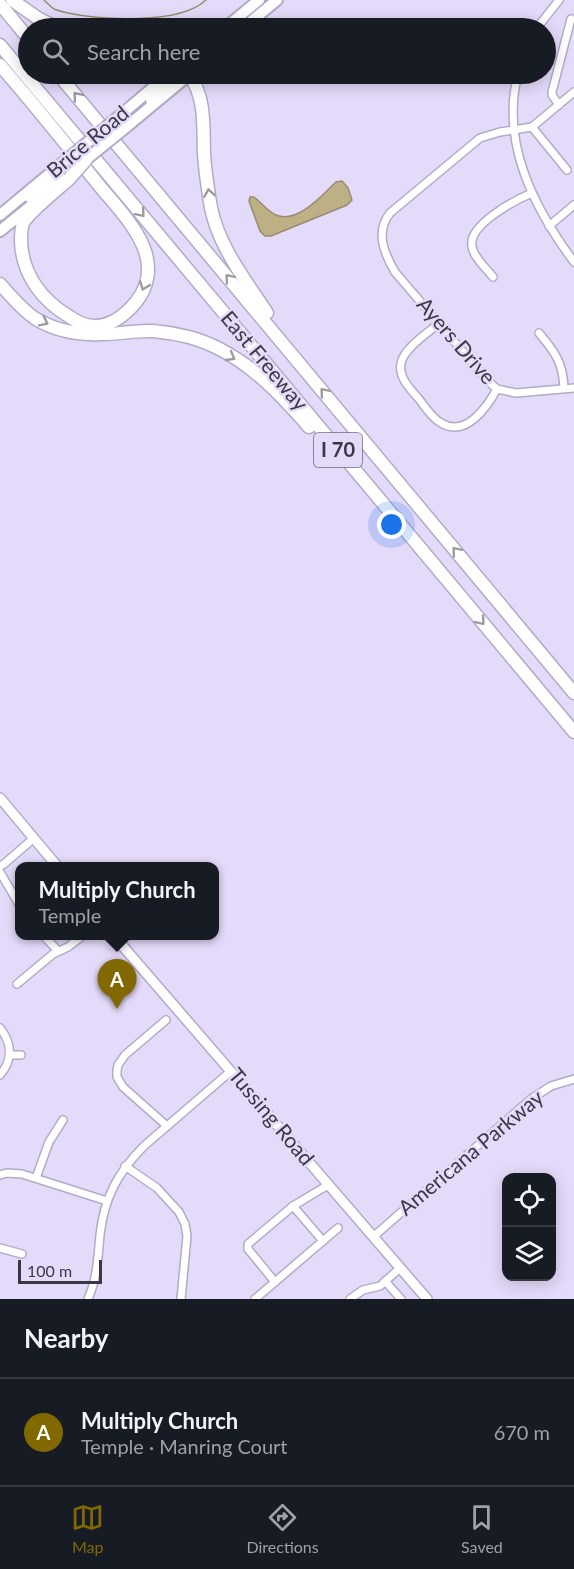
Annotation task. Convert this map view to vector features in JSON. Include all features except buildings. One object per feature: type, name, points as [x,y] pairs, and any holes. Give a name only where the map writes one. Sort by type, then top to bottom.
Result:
[{"type":"highway","points":[[12,0],[38,18]]},
{"type":"highway","points":[[0,4],[18,26]]},
{"type":"highway","name":"East Freeway","points":[[0,45],[18,67]]},
{"type":"highway","points":[[0,65],[49,122],[122,214],[134,230],[145,252],[148,275],[140,297],[116,321],[97,326],[76,321],[48,301],[32,281],[23,258],[21,234],[23,223],[30,213],[68,177],[85,161]]},
{"type":"highway","name":"East Freeway","points":[[32,84],[574,732]]},
{"type":"highway","name":"East Freeway","points":[[66,84],[574,693]]},
{"type":"highway","points":[[196,84],[202,107],[207,188],[220,235],[231,257],[294,355]]},
{"type":"highway","points":[[0,284],[22,308],[36,318],[63,330],[85,334],[144,331],[172,333],[210,345],[247,366],[267,381],[284,399],[410,544],[460,597]]},
{"type":"main road","points":[[237,18],[259,0]]},
{"type":"main road","points":[[255,18],[277,0]]},
{"type":"main road","name":"Brice Road","points":[[3,213],[159,84]]},
{"type":"main road","name":"Brice Road","points":[[131,123],[164,84]]},
{"type":"main road","name":"Brice Road","points":[[85,161],[178,84]]},
{"type":"main road","name":"Brice Road","points":[[3,213],[68,177]]},
{"type":"main road","name":"Brice Road","points":[[0,231],[68,177]]},
{"type":"main road","points":[[0,798],[53,862]]},
{"type":"main road","name":"Tussing Road","points":[[117,940],[427,1299]]},
{"type":"street","points":[[545,18],[559,0]]},
{"type":"street","points":[[556,77],[572,19]]},
{"type":"street","points":[[516,84],[513,104],[513,130],[519,158],[538,206],[574,262]]},
{"type":"street","points":[[554,84],[552,95],[559,105]]},
{"type":"street","points":[[513,130],[531,128],[574,92]]},
{"type":"street","points":[[531,128],[567,171]]},
{"type":"street","name":"Ayers Drive","points":[[513,130],[486,135],[474,143],[390,213],[382,227],[385,250],[392,266],[497,389],[516,393],[574,388]]},
{"type":"street","points":[[493,277],[472,250],[472,238],[477,230],[505,206],[532,192]]},
{"type":"street","points":[[549,226],[574,205]]},
{"type":"street","points":[[439,323],[408,350],[400,367],[405,382],[436,420],[450,427],[467,424],[483,410],[497,389]]},
{"type":"street","points":[[539,333],[561,364],[564,388]]},
{"type":"street","points":[[0,866],[34,838]]},
{"type":"street","points":[[0,872],[15,898]]},
{"type":"street","points":[[48,940],[58,951]]},
{"type":"street","points":[[17,984],[58,951],[77,940]]},
{"type":"street","points":[[166,1020],[125,1056],[118,1065],[117,1077],[123,1087],[167,1126]]},
{"type":"street","points":[[0,1028],[9,1043],[10,1055],[0,1075]]},
{"type":"street","points":[[10,1055],[21,1055]]},
{"type":"street","points":[[88,1299],[95,1277],[100,1232],[107,1201],[119,1175],[144,1146],[231,1071]]},
{"type":"street","name":"Americana Parkway","points":[[373,1236],[531,1099],[551,1086],[574,1079]]},
{"type":"street","points":[[36,1178],[50,1142],[63,1120]]},
{"type":"street","points":[[125,1166],[157,1188],[183,1217],[187,1236],[181,1299]]},
{"type":"street","points":[[0,1175],[15,1173],[36,1178],[107,1201]]},
{"type":"street","points":[[275,1282],[248,1249],[248,1245],[293,1206],[328,1185]]},
{"type":"street","points":[[293,1206],[323,1241]]},
{"type":"street","points":[[255,1299],[338,1228]]},
{"type":"street","points":[[0,1248],[22,1254]]},
{"type":"street","points":[[350,1299],[357,1293],[380,1286],[400,1268]]},
{"type":"street","points":[[386,1281],[400,1299]]},
{"type":"shaded area","points":[[342,181],[348,188],[352,200],[347,205],[271,236],[265,236],[260,231],[249,201],[250,197],[254,197],[270,212],[284,217],[301,212],[317,201],[336,182]]},
{"type":"waterway","points":[[44,0],[54,9],[61,11],[110,18]]},
{"type":"waterway","points":[[140,18],[178,14],[206,0]]},
{"type":"place","name":"Multiply Church","points":[[117,1009]]}]
